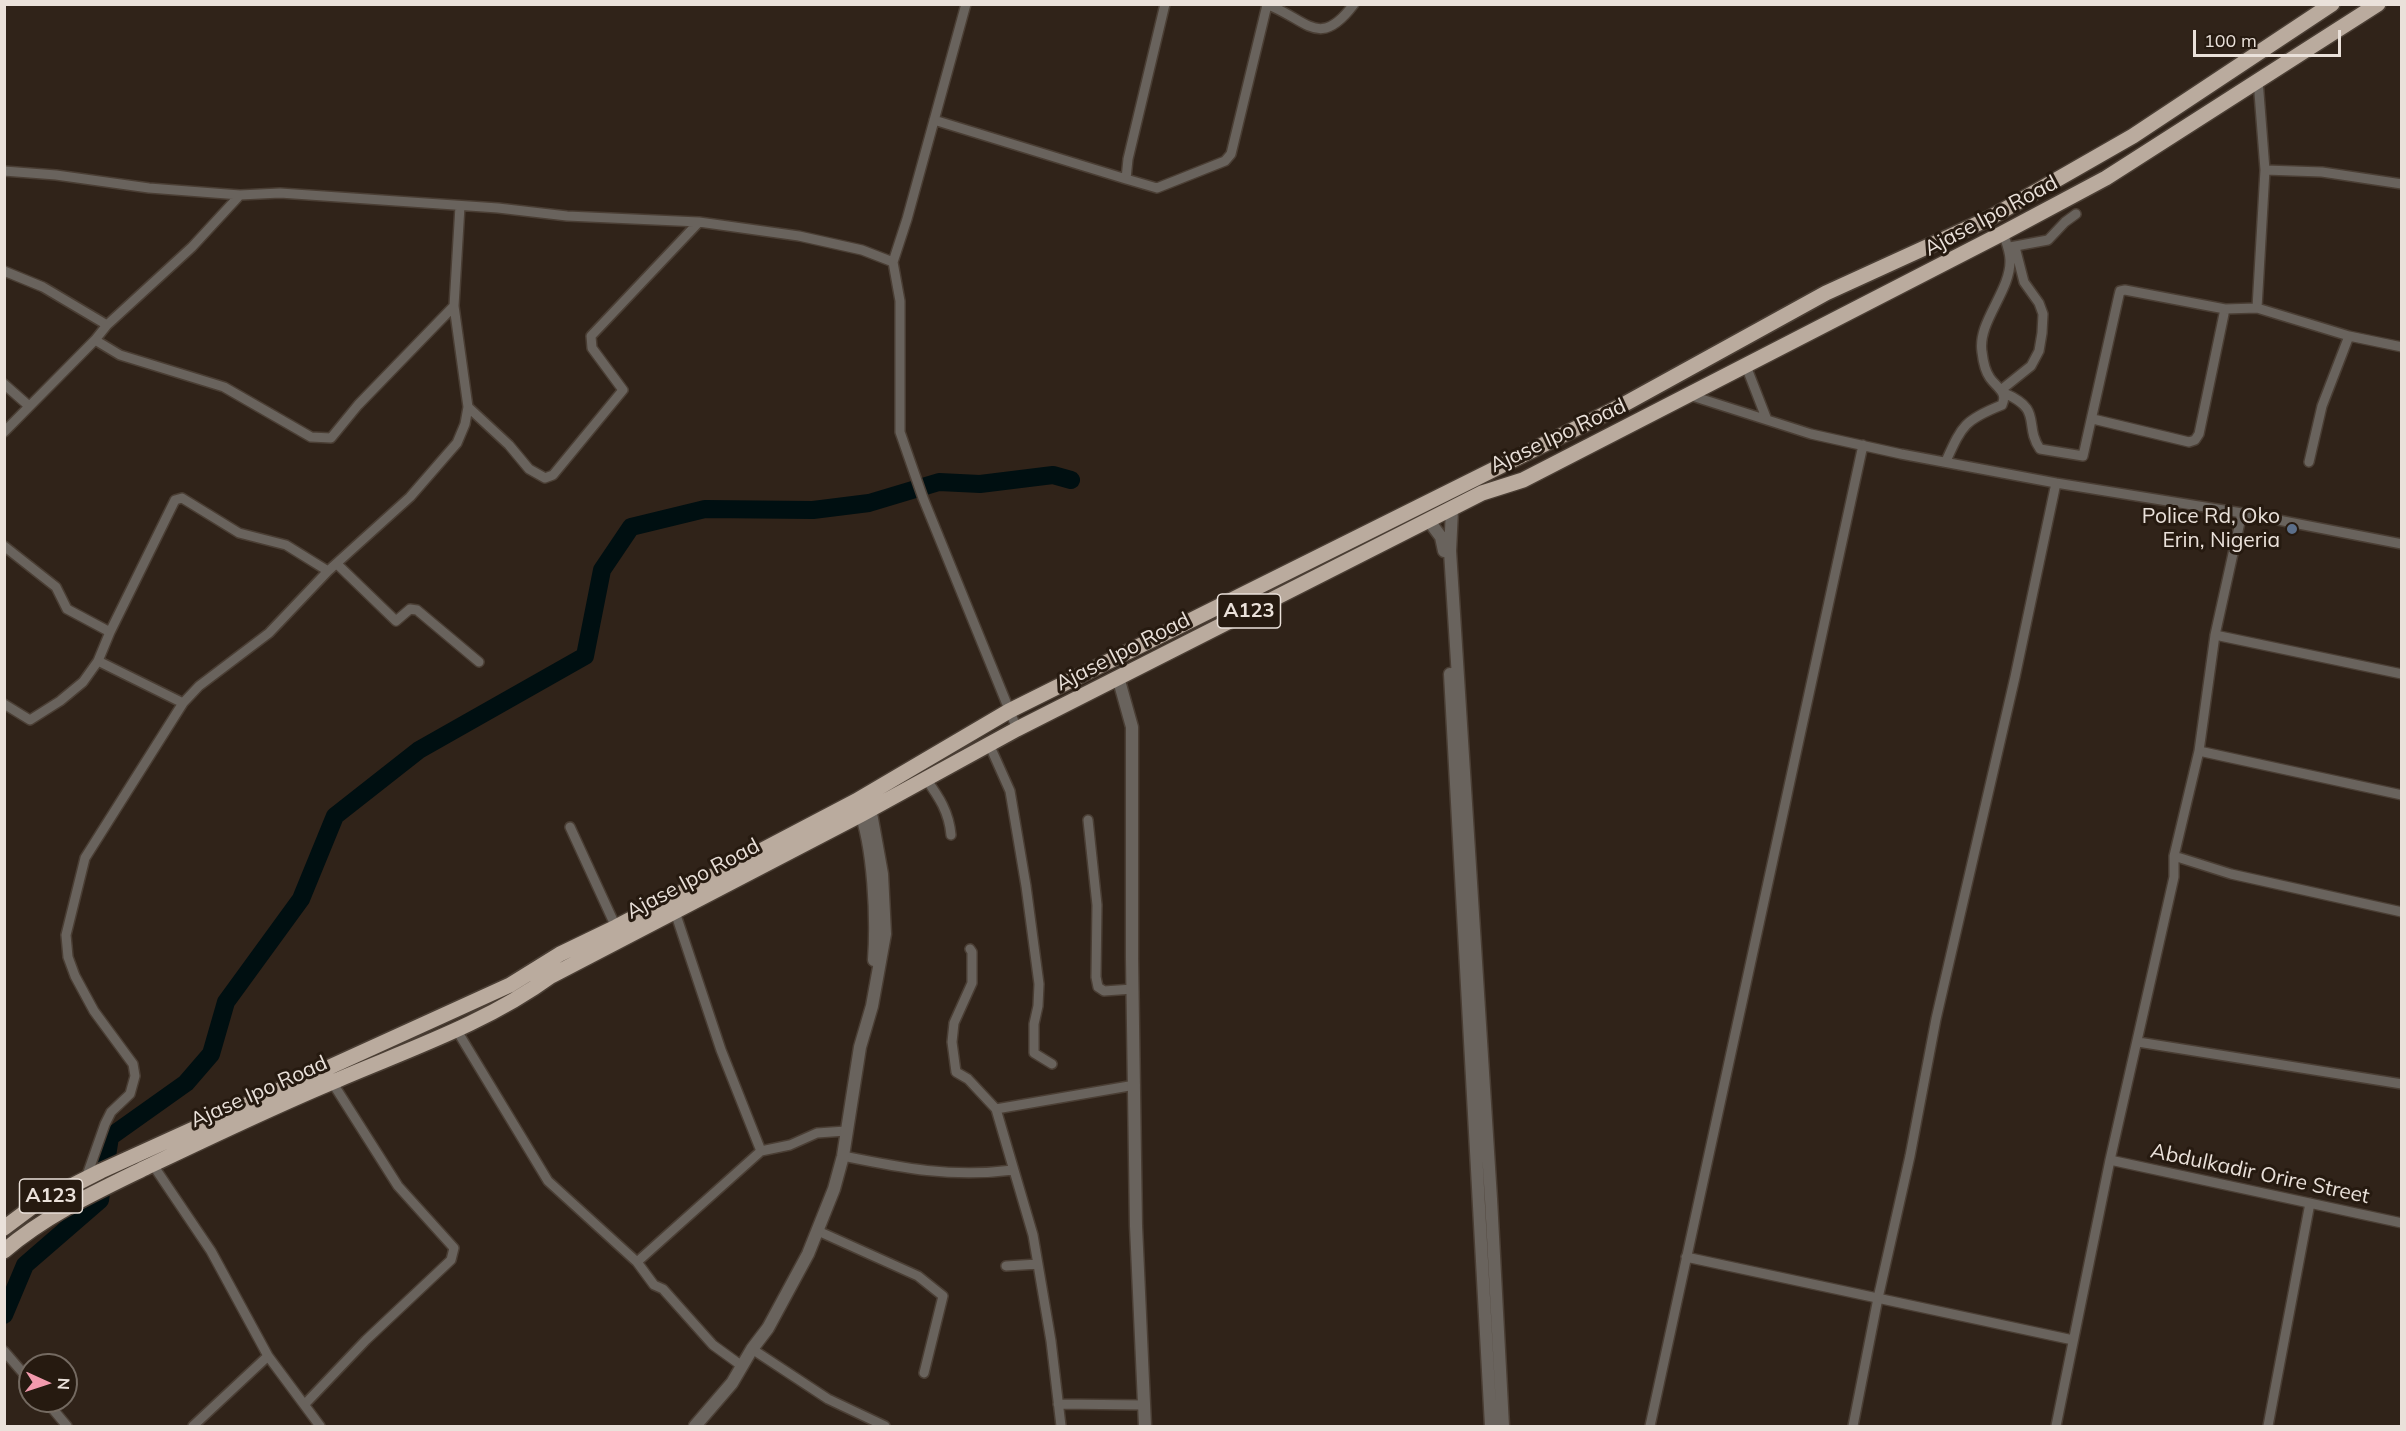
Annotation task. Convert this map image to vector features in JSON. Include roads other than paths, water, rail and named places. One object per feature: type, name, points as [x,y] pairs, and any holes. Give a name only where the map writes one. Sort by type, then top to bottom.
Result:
[{"type":"highway","name":"Ajase Ipo Road","points":[[4,1251],[41,1224],[104,1188],[332,1082],[456,1029],[526,994],[551,976],[675,912],[864,805],[1009,711],[1621,406],[1826,293],[1988,219],[2108,152],[2332,4]]},
{"type":"highway","name":"Ajase Ipo Road","points":[[4,1228],[36,1204],[101,1170],[510,985],[560,954],[864,805],[926,779],[1118,677],[1482,494],[1522,480],[1746,366],[2009,243],[2378,4]]},
{"type":"highway","points":[[2108,152],[2119,170]]},
{"type":"highway","points":[[371,1047],[377,1064]]},
{"type":"street","points":[[966,4],[893,262],[900,302],[900,432],[915,478],[1017,729]]},
{"type":"street","points":[[1126,178],[1128,159],[1165,4]]},
{"type":"street","points":[[934,120],[1157,188],[1225,161],[1231,154],[1267,5],[1317,30],[1331,27],[1354,4]]},
{"type":"street","points":[[2257,308],[2265,170],[2258,80]]},
{"type":"street","points":[[2265,170],[2322,172],[2402,184]]},
{"type":"street","points":[[4,171],[56,175],[149,188],[240,195],[280,193],[567,216],[699,222],[799,236],[862,250],[893,262]]},
{"type":"street","points":[[4,432],[95,340],[107,324],[192,247],[240,195]]},
{"type":"street","points":[[86,1178],[105,1124],[111,1113],[130,1094],[135,1076],[134,1064],[94,1011],[75,976],[68,957],[66,935],[85,858],[183,703],[199,686],[269,633],[328,571],[410,497],[457,443],[468,407],[454,306],[460,206]]},
{"type":"street","points":[[2009,243],[2048,240],[2076,214]]},
{"type":"street","points":[[468,407],[509,445],[529,469],[545,478],[553,474],[623,390],[592,348],[591,336],[699,222]]},
{"type":"street","points":[[2009,243],[2011,263],[1997,305],[1983,334],[1981,348],[1983,363],[1990,377],[2002,392],[2020,400],[2032,417],[2040,449],[2083,456],[2120,291],[2125,290],[2225,309],[2257,308],[2349,336],[2402,347]]},
{"type":"street","points":[[1946,461],[1961,429],[1978,416],[2002,405],[2002,392],[2031,366],[2040,351],[2043,314],[2039,303],[2024,282],[2009,243]]},
{"type":"street","points":[[4,271],[43,287],[107,324]]},
{"type":"street","points":[[95,340],[120,355],[224,387],[311,436],[331,438],[357,405],[454,306]]},
{"type":"street","points":[[2092,419],[2189,441],[2195,440],[2199,434],[2225,309]]},
{"type":"street","points":[[2309,462],[2322,406],[2339,369],[2349,336]]},
{"type":"street","points":[[1746,366],[1767,420]]},
{"type":"street","points":[[4,384],[29,406]]},
{"type":"street","points":[[1689,395],[1767,420],[1863,445],[2056,483],[2242,513],[2402,544]]},
{"type":"street","points":[[1650,1426],[1863,445]]},
{"type":"street","points":[[1853,1426],[1878,1298],[1910,1156],[1936,1019],[2015,677],[2056,483]]},
{"type":"street","points":[[4,704],[30,720],[83,682],[98,662],[110,632],[175,500],[182,498],[239,533],[286,545],[328,571]]},
{"type":"street","points":[[1452,510],[1450,551],[1479,993],[1503,1426]]},
{"type":"street","points":[[2056,1426],[2110,1161],[2174,877],[2174,856],[2199,751],[2215,635],[2242,513]]},
{"type":"street","points":[[1429,521],[1441,537],[1444,558],[1491,1426]]},
{"type":"street","points":[[4,546],[56,587],[67,609],[110,632]]},
{"type":"street","points":[[338,564],[396,621],[410,609],[417,610],[480,663]]},
{"type":"street","points":[[2215,635],[2402,674]]},
{"type":"street","points":[[98,662],[183,703]]},
{"type":"street","points":[[1118,677],[1132,728],[1132,989],[1136,1226],[1145,1426]]},
{"type":"street","points":[[989,744],[1010,791],[1026,886],[1039,984],[1034,1024],[1034,1053],[1052,1064]]},
{"type":"street","points":[[2199,751],[2402,795]]},
{"type":"street","points":[[926,779],[944,805],[950,820],[951,835]]},
{"type":"street","points":[[698,1425],[732,1383],[752,1349],[768,1328],[808,1254],[843,1156],[860,1047],[872,1006],[874,905],[864,805]]},
{"type":"street","points":[[1088,820],[1097,905],[1096,977],[1098,987],[1104,991],[1132,989]]},
{"type":"street","points":[[570,827],[616,927]]},
{"type":"street","points":[[2174,856],[2230,873],[2402,912]]},
{"type":"street","points":[[675,912],[721,1050],[761,1151]]},
{"type":"street","points":[[970,949],[972,951],[972,983],[954,1023],[953,1059],[956,1072],[968,1079],[996,1110],[1033,1236],[1051,1341],[1061,1426]]},
{"type":"street","points":[[456,1029],[548,1181],[637,1262],[654,1285],[663,1289],[712,1345],[742,1366]]},
{"type":"street","points":[[2138,1042],[2402,1084]]},
{"type":"street","points":[[305,1404],[366,1340],[451,1260],[454,1248],[398,1186],[332,1082]]},
{"type":"street","points":[[996,1110],[1135,1085]]},
{"type":"street","points":[[637,1262],[761,1151],[790,1145],[817,1133],[846,1131]]},
{"type":"street","points":[[843,1156],[912,1170],[981,1174],[1013,1170]]},
{"type":"street","name":"Abdulkadir Orire Street","points":[[2110,1161],[2402,1223]]},
{"type":"street","points":[[153,1165],[211,1251],[268,1356],[320,1426]]},
{"type":"street","points":[[2268,1426],[2310,1203]]},
{"type":"street","points":[[818,1231],[918,1276],[943,1296],[924,1373]]},
{"type":"street","points":[[1686,1257],[2073,1341]]},
{"type":"street","points":[[1006,1266],[1038,1264]]},
{"type":"street","points":[[752,1349],[828,1400],[885,1426]]},
{"type":"street","points":[[4,1351],[18,1368]]},
{"type":"street","points":[[194,1426],[268,1356]]},
{"type":"street","points":[[1058,1404],[1145,1405]]},
{"type":"street","points":[[56,1413],[67,1426]]},
{"type":"waterway","points":[[4,1315],[25,1265],[100,1200],[110,1137],[186,1083],[211,1054],[226,1002],[301,899],[335,816],[419,750],[585,656],[602,570],[631,527],[705,509],[813,510],[869,503],[939,482],[980,484],[1053,475],[1071,480]]},
{"type":"place","name":"Police Rd, Oko Erin, Nigeria","points":[[2292,529]]}]
